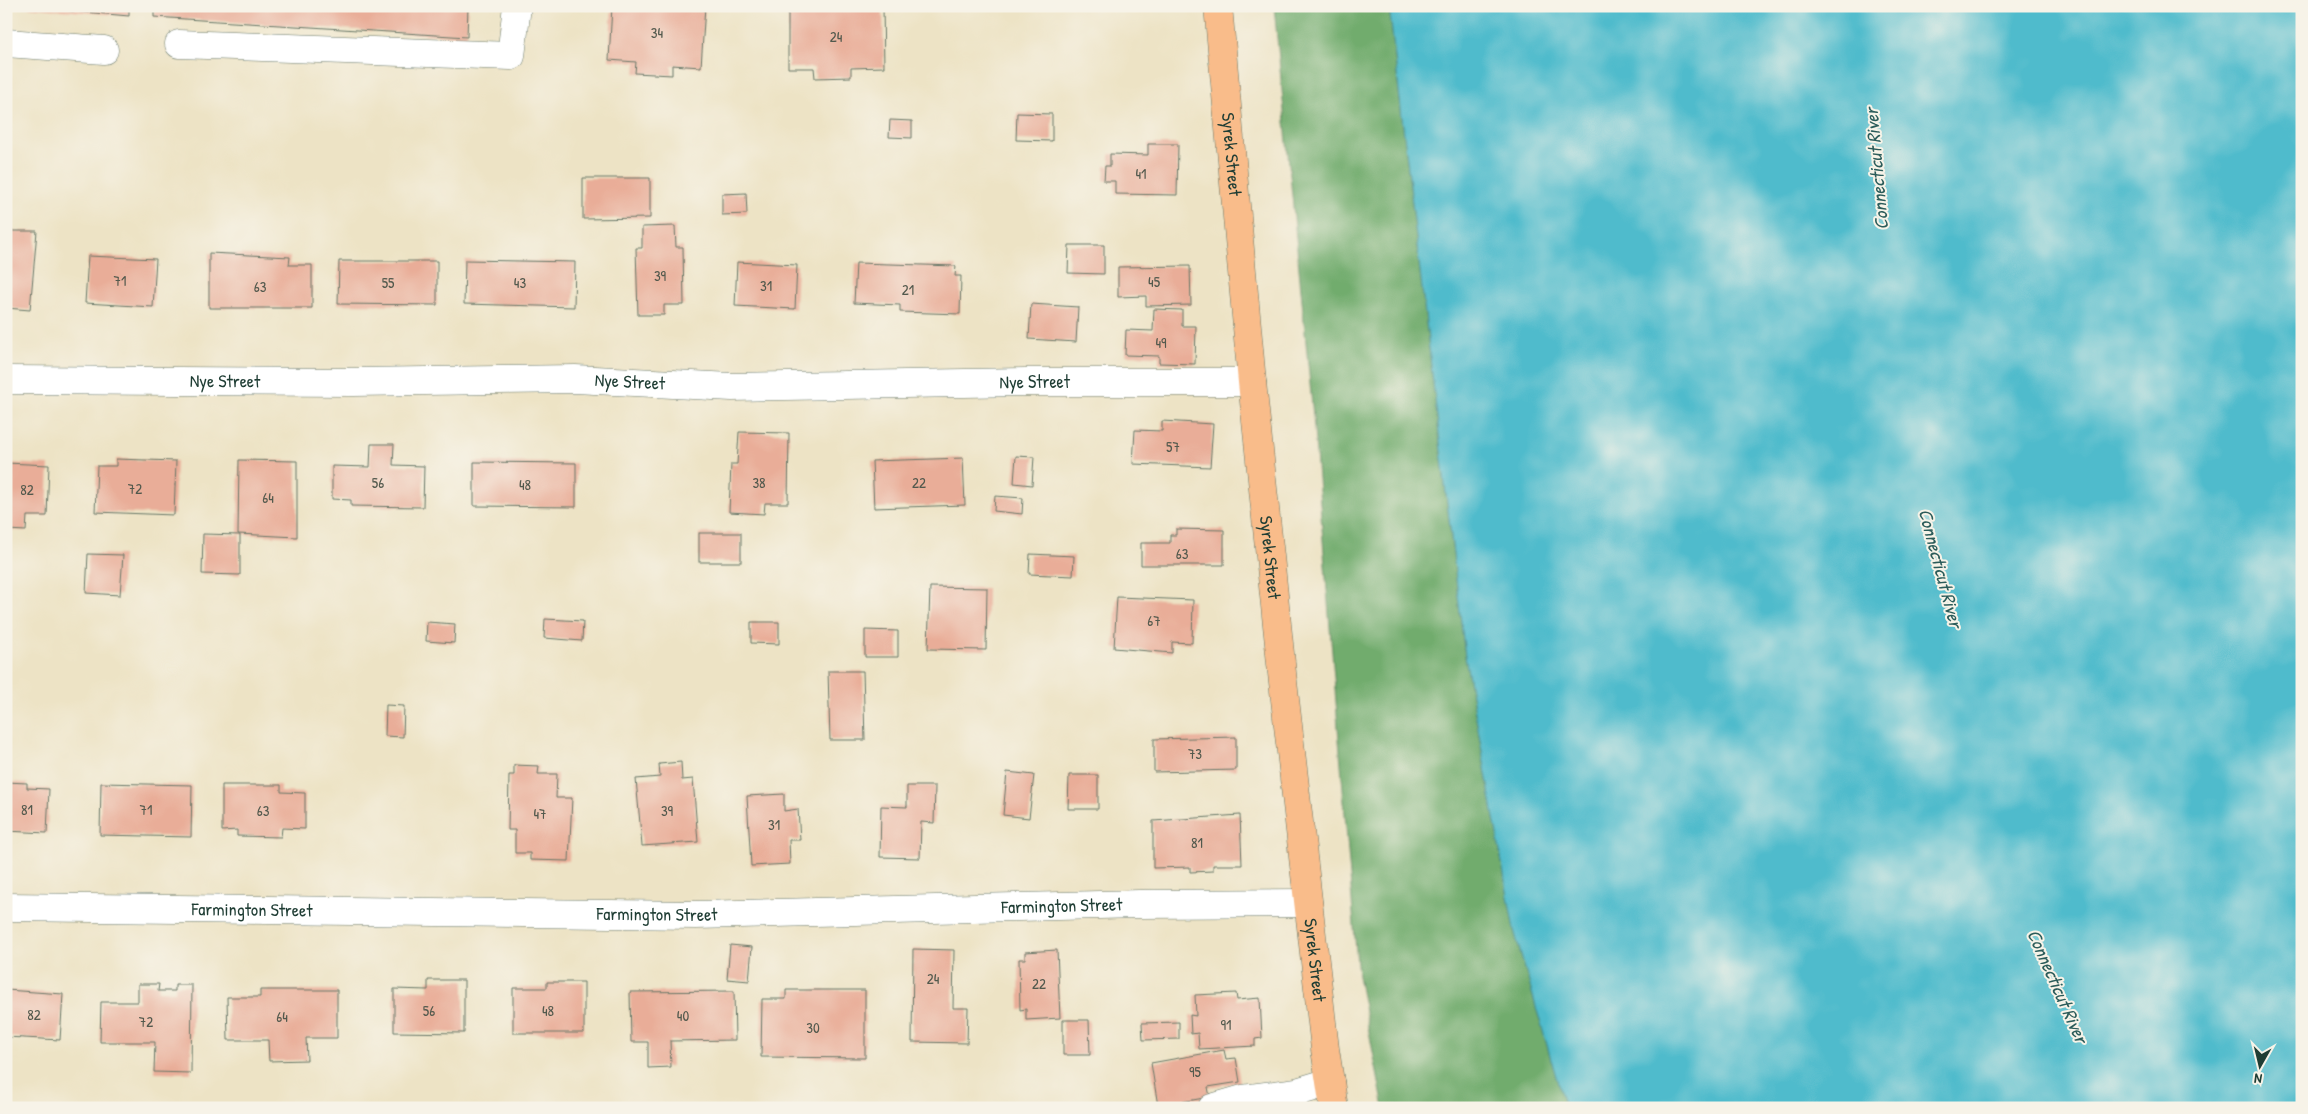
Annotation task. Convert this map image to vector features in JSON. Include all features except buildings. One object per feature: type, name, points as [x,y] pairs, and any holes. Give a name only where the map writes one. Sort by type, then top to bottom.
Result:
[{"type":"main road","name":"Syrek Street","points":[[1218,6],[1252,382],[1282,673],[1332,1095]]},
{"type":"street","points":[[179,44],[511,56],[517,6]]},
{"type":"street","points":[[6,43],[104,50]]},
{"type":"street","name":"Nye Street","points":[[6,380],[354,382],[575,379],[732,387],[1027,382],[1252,382]]},
{"type":"street","name":"Farmington Street","points":[[6,907],[696,915],[1139,904],[1308,904]]},
{"type":"street","points":[[1212,1108],[1243,1098],[1297,1092],[1332,1095]]},
{"type":"green space","points":[[1274,6],[1389,6],[1465,656],[1514,930],[1565,1108],[1384,1108],[1358,976],[1313,416]]},
{"type":"water","name":"Connecticut River","points":[[1389,6],[2302,6],[2302,1108],[1565,1108],[1514,930],[1465,656]]}]
